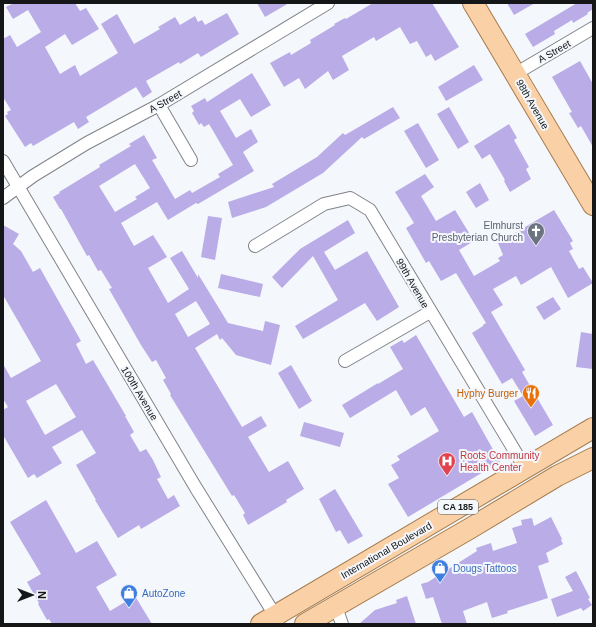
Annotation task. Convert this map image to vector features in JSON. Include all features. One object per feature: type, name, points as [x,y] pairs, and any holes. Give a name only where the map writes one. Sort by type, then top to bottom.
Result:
[{"type":"main road","name":"98th Avenue","points":[[472,3],[593,205]]},
{"type":"main road","name":"International Boulevard","points":[[272,621],[593,428]]},
{"type":"main road","name":"CA 185","points":[[305,624],[339,615],[557,476],[593,458]]},
{"type":"street","name":"A Street","points":[[3,198],[33,176],[87,143],[159,105],[328,3]]},
{"type":"street","name":"A Street","points":[[515,74],[593,28]]},
{"type":"street","points":[[159,105],[191,160]]},
{"type":"street","name":"100th Avenue","points":[[3,161],[196,488],[272,621]]},
{"type":"street","name":"99th Avenue","points":[[255,246],[324,204],[350,198],[370,210],[525,468]]},
{"type":"street","points":[[345,361],[430,312]]},
{"type":"building","points":[[14,3],[75,3],[80,11],[86,8],[99,29],[72,45],[65,34],[45,47],[60,74],[75,65],[80,76],[118,53],[101,24],[117,14],[134,44],[160,29],[158,27],[175,17],[180,25],[195,16],[198,22],[202,20],[205,25],[227,13],[239,34],[201,57],[198,53],[146,81],[152,92],[143,98],[136,87],[86,117],[89,122],[78,129],[74,122],[33,146],[31,143],[25,147],[5,116],[8,114],[7,112],[11,110],[3,97],[3,39],[10,35],[17,47],[41,32],[28,10],[13,19],[6,7]]},
{"type":"building","points":[[257,3],[289,3],[265,17]]},
{"type":"building","points":[[373,3],[432,3],[459,47],[435,61],[431,54],[426,57],[417,41],[410,44],[400,27],[376,41],[374,37],[342,56],[349,70],[333,80],[328,71],[305,89],[299,78],[284,87],[270,63],[290,52],[291,55],[311,43],[310,40],[335,25],[334,24],[345,18],[346,19]]},
{"type":"building","points":[[507,3],[535,3],[514,15]]},
{"type":"building","points":[[577,3],[593,3],[593,9],[587,13],[588,14],[573,23],[572,20],[554,31],[555,34],[533,47],[525,34]]},
{"type":"building","points":[[580,61],[593,84],[593,147],[581,126],[578,128],[569,113],[572,112],[552,77]]},
{"type":"building","points":[[474,65],[483,80],[446,101],[438,87]]},
{"type":"building","points":[[252,73],[271,105],[251,117],[240,99],[220,111],[236,138],[251,129],[258,142],[243,152],[254,171],[168,220],[157,202],[121,223],[134,246],[153,235],[167,257],[148,268],[168,303],[189,289],[170,258],[182,251],[228,323],[263,331],[265,321],[280,325],[271,365],[236,355],[222,338],[220,340],[217,334],[195,348],[242,427],[261,416],[267,426],[248,437],[269,472],[288,461],[304,489],[286,500],[287,502],[248,525],[243,515],[245,513],[234,495],[232,496],[170,395],[171,394],[163,380],[166,378],[156,360],[152,362],[141,345],[109,289],[112,288],[101,270],[98,271],[89,255],[87,256],[53,197],[100,167],[99,165],[131,146],[129,144],[144,135],[157,158],[152,160],[175,199],[190,190],[192,193],[220,177],[218,174],[233,165],[209,124],[204,127],[201,123],[199,125],[192,113],[194,111],[191,106],[205,98],[207,102]],"holes":[[[135,164],[150,188],[135,197],[137,199],[115,212],[99,186]],[[196,301],[210,324],[188,337],[175,314]]]},
{"type":"building","points":[[393,107],[400,118],[364,139],[362,137],[323,173],[266,207],[232,218],[228,202],[274,187],[272,184],[317,157],[343,133],[345,135]]},
{"type":"building","points":[[449,107],[469,142],[458,149],[437,114]]},
{"type":"building","points":[[418,123],[439,160],[426,168],[404,131]]},
{"type":"building","points":[[509,124],[517,138],[514,140],[529,167],[526,169],[531,179],[510,192],[490,154],[482,159],[474,146]]},
{"type":"building","points":[[425,174],[434,187],[421,196],[436,221],[455,210],[474,241],[459,250],[474,276],[500,261],[498,258],[503,255],[498,243],[554,210],[573,241],[570,243],[573,249],[569,251],[579,269],[583,267],[593,283],[568,298],[551,267],[521,285],[516,276],[493,289],[503,305],[491,312],[525,370],[522,372],[553,425],[535,436],[514,401],[523,396],[512,378],[502,384],[472,333],[486,323],[456,273],[441,281],[429,261],[426,263],[406,228],[414,223],[395,192]]},
{"type":"building","points":[[480,183],[489,200],[476,208],[466,192]]},
{"type":"building","points":[[208,216],[222,218],[215,260],[201,257]]},
{"type":"building","points":[[348,220],[355,233],[324,252],[335,270],[367,251],[399,307],[377,321],[365,303],[303,339],[295,326],[338,300],[313,256],[282,288],[272,277],[300,249]]},
{"type":"building","points":[[3,225],[19,234],[13,244],[21,251],[33,272],[40,268],[81,341],[76,344],[86,364],[93,360],[126,416],[134,432],[130,435],[140,452],[146,449],[153,460],[161,477],[157,479],[168,499],[174,495],[180,506],[141,529],[139,525],[118,538],[76,465],[96,453],[82,430],[52,447],[62,463],[37,478],[34,474],[28,478],[3,435],[3,410],[8,407],[3,399],[3,364],[11,378],[41,361],[3,295]],"holes":[[[56,384],[76,417],[45,435],[26,401]]]},
{"type":"building","points":[[221,274],[263,284],[260,297],[218,288]]},
{"type":"building","points":[[553,297],[561,309],[544,320],[536,307]]},
{"type":"building","points":[[581,332],[593,334],[593,369],[576,367]]},
{"type":"building","points":[[416,335],[464,417],[472,412],[500,462],[408,517],[388,484],[399,478],[391,465],[400,460],[397,456],[439,431],[425,407],[411,416],[396,390],[350,418],[342,405],[403,369],[390,347],[402,340],[404,343]]},
{"type":"building","points":[[291,365],[312,401],[299,409],[278,373]]},
{"type":"building","points":[[304,422],[344,433],[340,447],[300,436]]},
{"type":"building","points":[[335,489],[363,536],[348,544],[340,530],[336,532],[319,499]]},
{"type":"building","points":[[46,500],[76,553],[97,541],[117,575],[96,587],[110,611],[135,596],[152,624],[52,624],[49,619],[47,620],[27,582],[41,574],[10,522]]},
{"type":"building","points":[[551,517],[563,544],[546,553],[549,562],[538,566],[548,598],[507,611],[508,613],[492,618],[487,602],[463,611],[467,624],[442,624],[433,597],[426,599],[421,584],[428,582],[477,551],[476,548],[491,543],[493,551],[517,543],[512,528],[522,525],[521,520],[532,518],[534,526]]},
{"type":"building","points":[[576,571],[592,605],[583,611],[581,608],[557,617],[551,599],[573,591],[565,577]]},
{"type":"building","points":[[407,596],[416,624],[359,624],[375,610],[397,603],[396,600]]},
{"type":"place","name":"Elmhurst Presbyterian Church","points":[[536,246]]},
{"type":"place","name":"Hyphy Burger","points":[[531,408]]},
{"type":"place","name":"Roots Community Health Center","points":[[447,476]]},
{"type":"place","name":"Dougs Tattoos","points":[[440,583]]},
{"type":"place","name":"AutoZone","points":[[129,608]]}]
